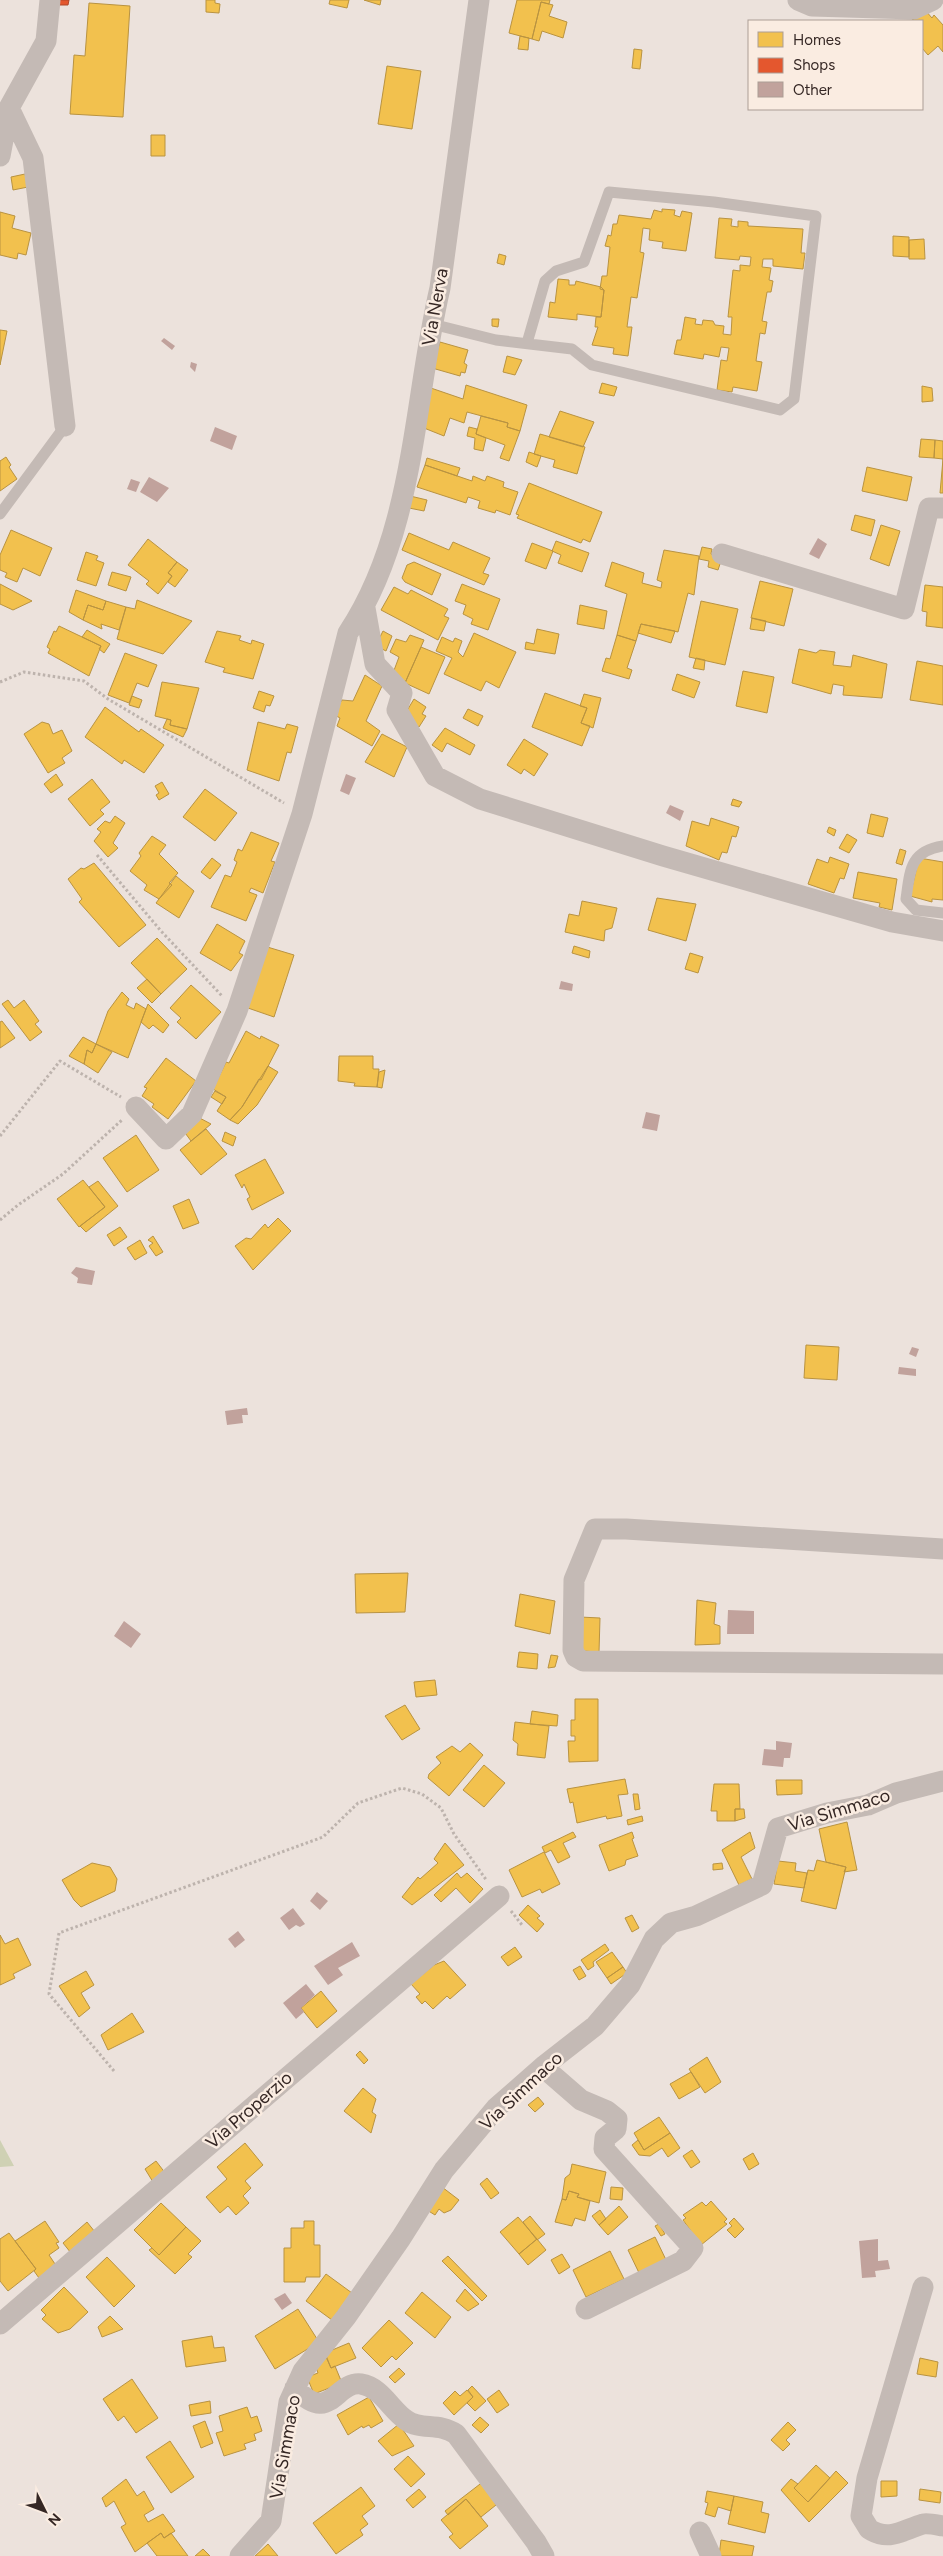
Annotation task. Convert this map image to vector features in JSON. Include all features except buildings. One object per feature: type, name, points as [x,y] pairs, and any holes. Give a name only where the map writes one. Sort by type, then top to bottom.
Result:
[{"type":"street","points":[[0,156],[9,108],[46,41],[50,0]]},
{"type":"street","name":"Via Nerva","points":[[136,1107],[166,1139],[192,1114],[237,1011],[302,814],[348,634],[365,608],[400,510],[440,288],[479,0]]},
{"type":"street","points":[[798,0],[812,6],[914,9],[933,0]]},
{"type":"street","points":[[9,108],[33,158],[65,426]]},
{"type":"street","points":[[722,554],[904,609],[929,508],[943,508]]},
{"type":"street","points":[[365,608],[375,664],[402,693],[397,710],[435,776],[480,799],[663,856],[892,922],[943,931]]},
{"type":"street","points":[[943,1550],[626,1529],[595,1529],[574,1580],[573,1640],[573,1650],[576,1657],[583,1661],[943,1664]]},
{"type":"street","name":"Via Simmaco","points":[[240,2556],[271,2521],[290,2402],[303,2371],[346,2318],[401,2238],[444,2170],[496,2108],[543,2067],[595,2026],[630,1985],[654,1939],[671,1923],[696,1916],[762,1885],[778,1828],[827,1813],[868,1805],[896,1793],[943,1781]]},
{"type":"street","name":"Via Properzio","points":[[0,2324],[499,1896]]},
{"type":"street","points":[[543,2067],[580,2100],[607,2111],[617,2119],[616,2129],[605,2138],[604,2149],[693,2248],[683,2261],[586,2309]]},
{"type":"street","points":[[923,2287],[867,2478],[861,2516],[868,2529],[890,2536],[902,2534],[925,2524],[943,2526]]},
{"type":"street","points":[[295,2388],[305,2399],[316,2403],[327,2402],[352,2385],[360,2384],[369,2387],[379,2394],[406,2420],[422,2426],[447,2428],[456,2434],[536,2542],[544,2556]]},
{"type":"street","points":[[700,2532],[711,2556]]},
{"type":"lane","points":[[432,324],[496,340],[572,349],[592,365],[780,410],[794,399],[816,216],[714,202],[609,192],[584,262],[556,271],[545,281],[527,343]]},
{"type":"lane","points":[[0,514],[65,426]]},
{"type":"lane","points":[[943,846],[920,854],[911,866],[906,899],[916,910],[943,913]]},
{"type":"path","points":[[0,682],[24,672],[84,681],[108,699],[302,814]]},
{"type":"path","points":[[97,855],[161,931],[237,1011]]},
{"type":"path","points":[[0,1136],[60,1061],[136,1107],[63,1174],[0,1220]]},
{"type":"path","points":[[114,2071],[49,1994],[59,1933],[323,1837],[358,1804],[402,1788],[422,1794],[442,1808],[454,1834],[499,1896]]},
{"type":"green space","points":[[0,2140],[14,2166],[0,2167]]}]
